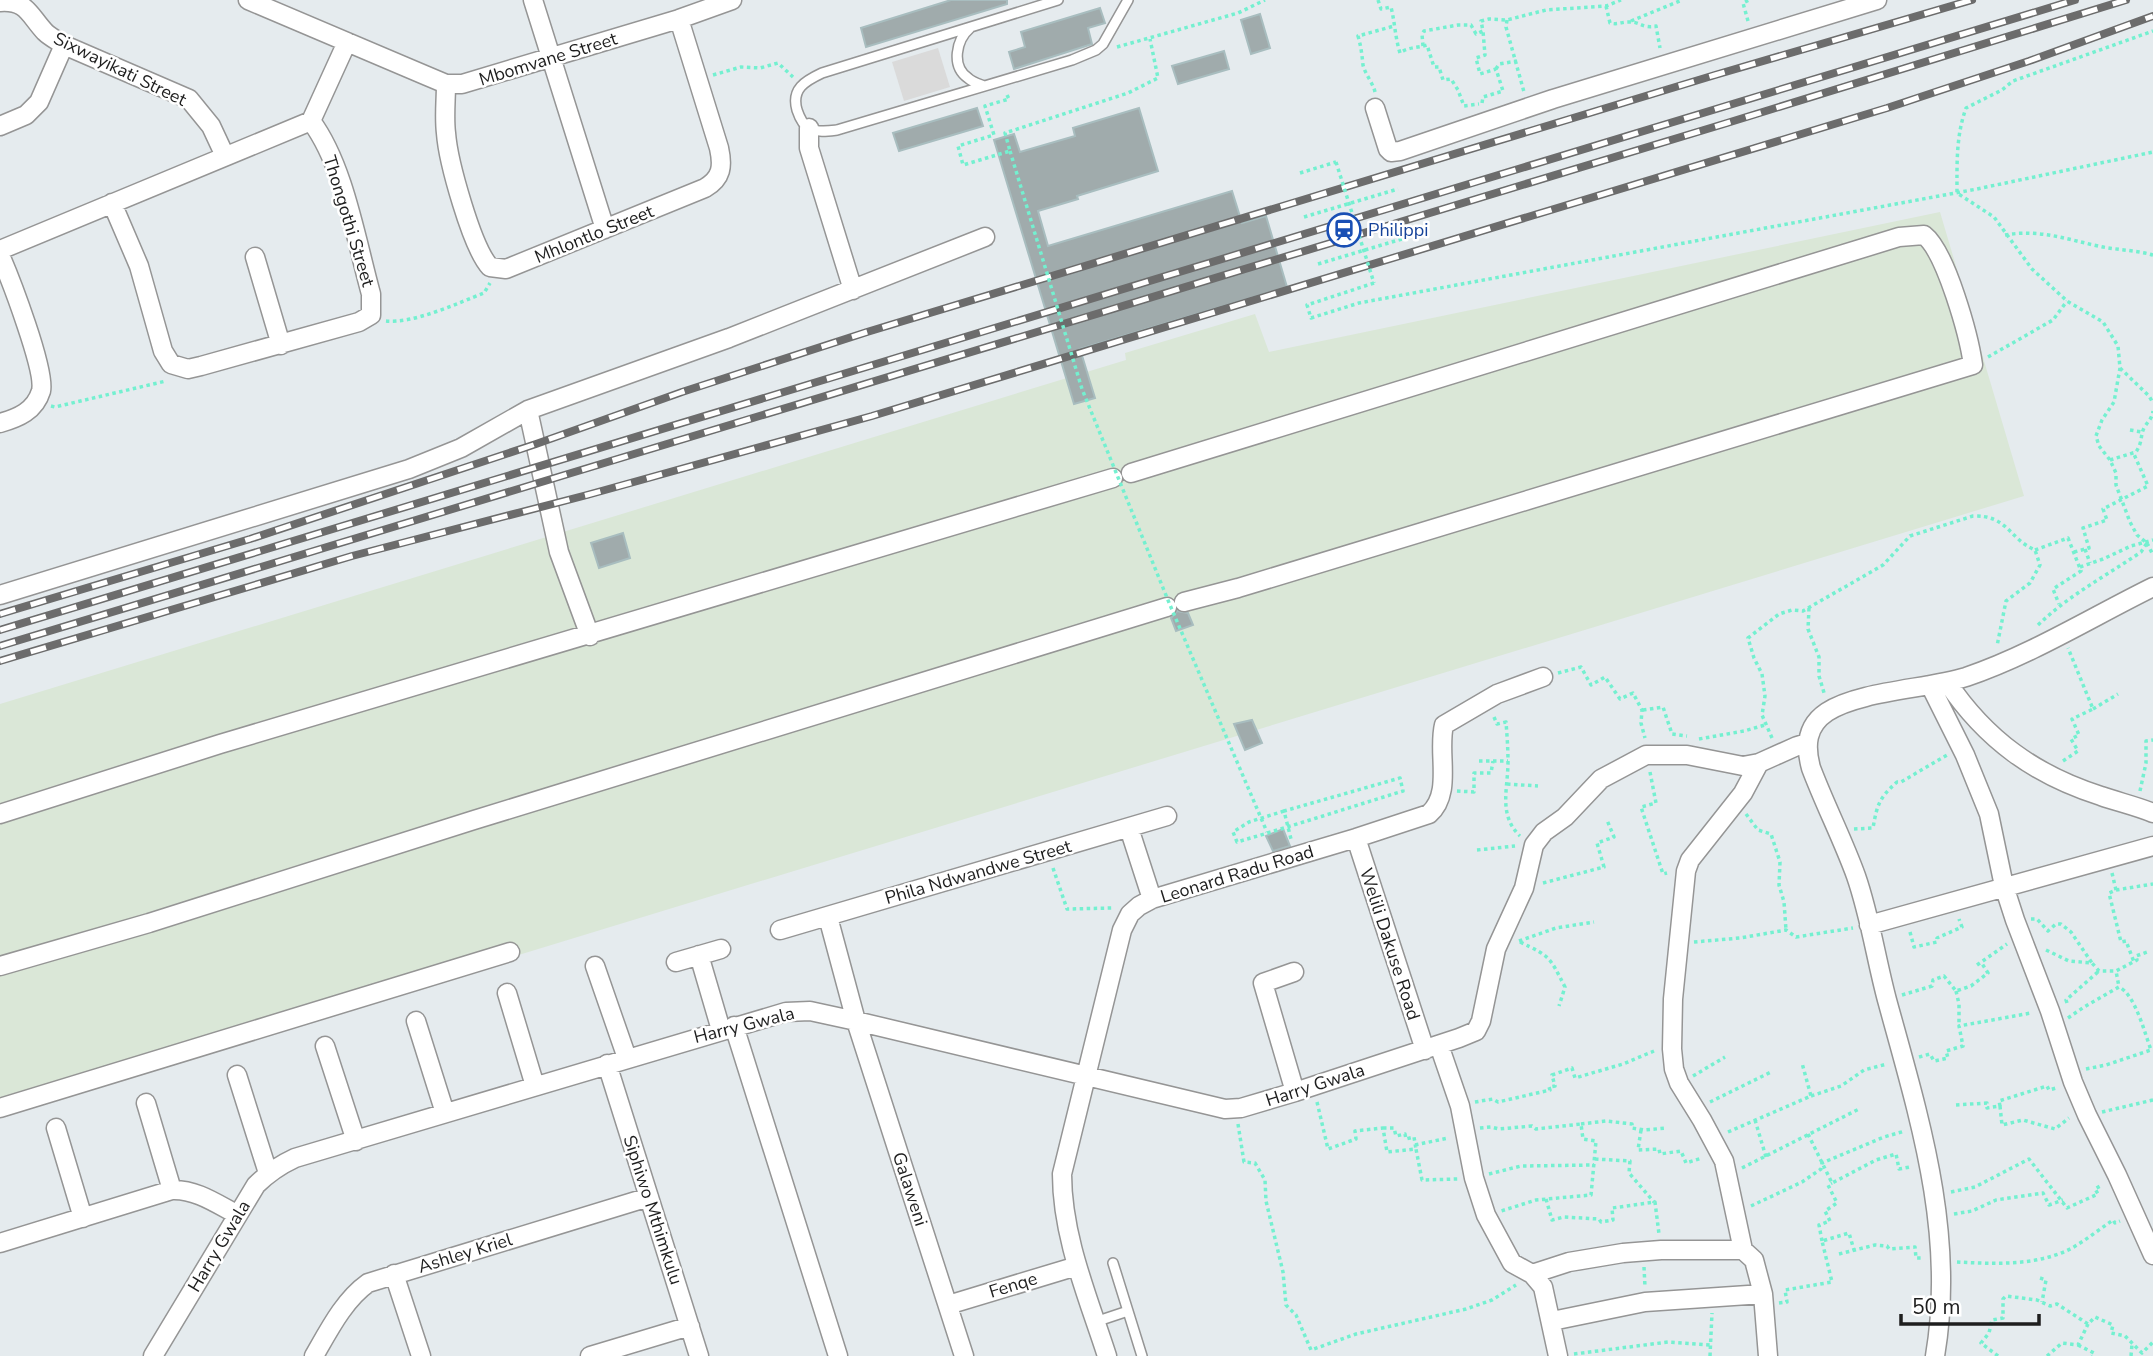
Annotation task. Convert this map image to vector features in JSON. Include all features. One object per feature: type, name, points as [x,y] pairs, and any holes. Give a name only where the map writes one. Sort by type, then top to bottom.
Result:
[{"type":"street","name":"Mbomvane Street","points":[[248,0],[446,84],[474,82],[732,0]]},
{"type":"street","points":[[533,0],[606,229]]},
{"type":"street","points":[[1375,108],[1386,145],[1393,152],[1877,0]]},
{"type":"street","name":"Sixwayikati Street","points":[[0,2],[13,1],[29,11],[46,33],[64,45],[189,99],[211,126],[225,156]]},
{"type":"street","name":"Mhlontlo Street","points":[[490,267],[497,270],[514,267],[714,183],[719,176],[719,148],[679,19]]},
{"type":"street","points":[[0,423],[26,413],[36,402],[42,382],[16,294],[0,252],[311,121],[347,42]]},
{"type":"street","points":[[0,126],[26,114],[39,102],[64,45]]},
{"type":"street","points":[[446,84],[446,134],[450,161],[479,251],[490,267]]},
{"type":"street","name":"Thongothi Street","points":[[311,121],[325,143],[342,188],[371,294],[371,315]]},
{"type":"street","points":[[809,128],[809,148],[853,290]]},
{"type":"street","points":[[112,203],[139,266],[163,351],[171,365],[179,368],[201,366],[359,322],[371,315]]},
{"type":"street","points":[[0,966],[149,923],[474,820],[1175,605],[1973,365],[1954,293],[1939,251],[1924,235],[1914,234],[1131,473]]},
{"type":"street","points":[[0,595],[409,469],[461,448],[528,410],[729,338],[985,237]]},
{"type":"street","points":[[255,257],[281,345]]},
{"type":"street","points":[[528,410],[559,552],[590,636]]},
{"type":"street","points":[[0,814],[220,744],[590,636],[1113,478]]},
{"type":"street","points":[[1935,1356],[1941,1304],[1942,1260],[1929,1163],[1858,884],[1811,768],[1807,744],[1814,724],[1828,712],[1856,701],[1939,683],[1992,666],[2153,587]]},
{"type":"street","points":[[1441,791],[1444,725],[1505,690],[1543,677]]},
{"type":"street","points":[[1939,683],[1961,747],[1989,814],[2004,886],[2070,1074],[2153,1255]]},
{"type":"street","points":[[1939,683],[1959,699],[1993,736],[2016,756],[2048,775],[2100,796],[2146,810]]},
{"type":"street","points":[[1500,938],[1524,888],[1534,845],[1544,832],[1565,817],[1601,779],[1646,755],[1691,748],[1731,765],[1759,763],[1807,744]]},
{"type":"street","points":[[1743,1250],[1728,1175],[1717,1145],[1679,1083],[1672,1049],[1678,942],[1686,871],[1696,852],[1737,802],[1759,763]]},
{"type":"street","name":"Leonard Radu Road","points":[[1107,1356],[1077,1266],[1067,1219],[1062,1174],[1122,930],[1130,914],[1152,899],[1429,814],[1437,807],[1441,791]]},
{"type":"street","name":"Phila Ndwandwe Street","points":[[780,930],[1167,816]]},
{"type":"street","points":[[1129,828],[1152,899]]},
{"type":"street","name":"Welili Dakuse Road","points":[[1356,838],[1432,1047],[1460,1106],[1474,1178],[1486,1216],[1512,1263],[1532,1274]]},
{"type":"street","points":[[1869,925],[1904,913],[2153,846]]},
{"type":"street","points":[[828,916],[856,1021]]},
{"type":"street","name":"Harry Gwala","points":[[153,1356],[256,1185],[268,1173],[295,1158],[728,1028],[799,1010],[856,1021],[1202,1105],[1225,1109],[1241,1108],[1304,1090],[1476,1031],[1485,1008],[1500,938]]},
{"type":"street","points":[[676,962],[721,948]]},
{"type":"street","points":[[0,1108],[510,952]]},
{"type":"street","points":[[698,955],[728,1028],[838,1356]]},
{"type":"street","points":[[596,966],[627,1058]]},
{"type":"street","points":[[1294,972],[1263,983],[1304,1090]]},
{"type":"street","points":[[507,993],[536,1086]]},
{"type":"street","points":[[416,1021],[445,1113]]},
{"type":"street","name":"Galaweni","points":[[856,1021],[964,1356]]},
{"type":"street","points":[[325,1046],[356,1141]]},
{"type":"street","name":"Siphiwo Mthimkulu","points":[[607,1064],[699,1356]]},
{"type":"street","points":[[237,1075],[268,1173]]},
{"type":"street","points":[[146,1103],[172,1190]]},
{"type":"street","points":[[56,1128],[83,1218]]},
{"type":"street","points":[[0,1243],[172,1190],[194,1193],[238,1214]]},
{"type":"street","name":"Ashley Kriel","points":[[314,1356],[356,1292],[368,1283],[649,1197]]},
{"type":"street","points":[[1558,1356],[1543,1287],[1532,1274],[1600,1255],[1653,1250],[1743,1250],[1754,1259],[1764,1300],[1768,1356]]},
{"type":"street","name":"Fenqe","points":[[948,1305],[1077,1266]]},
{"type":"street","points":[[394,1274],[421,1356]]},
{"type":"street","points":[[1552,1321],[1645,1301],[1712,1297],[1764,1300]]},
{"type":"street","points":[[590,1356],[690,1326]]},
{"type":"lane","points":[[1058,0],[822,73],[802,85],[796,92],[795,103],[799,116],[809,128],[821,131],[837,130],[1072,60],[1096,50],[1102,44],[1128,0]]},
{"type":"lane","points":[[973,25],[959,41],[957,55],[960,69],[965,76],[984,86]]},
{"type":"lane","points":[[1113,1263],[1142,1356]]},
{"type":"lane","points":[[1096,1322],[1128,1311]]},
{"type":"path","points":[[1102,44],[1115,48],[1150,39],[1238,13],[1265,0]]},
{"type":"path","points":[[1378,0],[1381,9],[1391,7],[1395,26],[1393,34],[1400,53],[1407,48],[1427,45],[1434,66],[1439,67],[1443,80],[1451,79],[1464,106],[1482,103]]},
{"type":"path","points":[[1517,61],[1499,64],[1496,69],[1479,74],[1476,58],[1485,55],[1481,21],[1507,20],[1546,10],[1606,6],[1621,0]]},
{"type":"path","points":[[1606,6],[1610,23],[1616,25],[1682,0]]},
{"type":"path","points":[[1749,0],[1743,3],[1754,38]]},
{"type":"path","points":[[1507,20],[1506,27],[1517,61],[1527,108]]},
{"type":"path","points":[[1629,22],[1647,28],[1656,26],[1666,65]]},
{"type":"path","points":[[1423,46],[1424,31],[1464,25],[1471,26],[1476,34],[1483,31]]},
{"type":"path","points":[[1375,108],[1375,89],[1363,67],[1364,57],[1358,36],[1395,26]]},
{"type":"path","points":[[1957,192],[1956,156],[1959,127],[1966,108],[2002,90],[2013,81],[2153,31]]},
{"type":"path","points":[[1150,39],[1158,78],[1128,93],[1005,133],[1082,389],[1267,832]]},
{"type":"path","points":[[698,79],[741,67],[761,68],[778,63],[802,85]]},
{"type":"path","points":[[1487,121],[1483,97],[1503,92],[1496,69]]},
{"type":"path","points":[[1007,95],[1009,99],[985,106],[994,135],[957,146],[963,165],[1010,151]]},
{"type":"path","points":[[1300,173],[1336,162],[1374,283],[1307,305],[1311,318],[1359,303],[1957,192],[2153,152]]},
{"type":"path","points":[[1304,217],[1398,189]]},
{"type":"path","points":[[1957,192],[1994,217],[2032,269],[2067,301],[2103,323],[2118,346],[2120,368],[2114,402],[2102,420],[2096,436],[2099,446],[2116,473],[2116,485],[2137,535],[2147,543],[2153,555]]},
{"type":"path","points":[[2005,235],[2045,233],[2153,255]]},
{"type":"path","points":[[1318,264],[1412,236]]},
{"type":"path","points":[[371,315],[388,322],[413,317],[484,293],[490,282],[490,267]]},
{"type":"path","points":[[1973,365],[2053,320],[2067,301]]},
{"type":"path","points":[[36,402],[55,407],[166,382],[179,368]]},
{"type":"path","points":[[2120,368],[2153,403]]},
{"type":"path","points":[[2110,460],[2133,453],[2142,442],[2142,432],[2152,419],[2153,411]]},
{"type":"path","points":[[2130,430],[2142,432]]},
{"type":"path","points":[[2074,552],[2089,548],[2082,528],[2107,520],[2103,509],[2150,486],[2133,453]]},
{"type":"path","points":[[1789,749],[1774,742],[1765,725],[1762,715],[1765,696],[1762,674],[1748,638],[1779,614],[1809,608],[1883,565],[1910,536],[1973,516],[1984,516],[2002,522],[2035,550],[2040,565],[2030,583],[2006,601],[1992,666]]},
{"type":"path","points":[[2035,550],[2068,538],[2081,571],[2053,589],[2059,605]]},
{"type":"path","points":[[2080,567],[2153,540]]},
{"type":"path","points":[[2029,633],[2059,605],[2141,552],[2147,543]]},
{"type":"path","points":[[2085,549],[2090,564]]},
{"type":"path","points":[[1809,608],[1808,629],[1819,657],[1819,676],[1828,712]]},
{"type":"path","points":[[2061,634],[2093,709]]},
{"type":"path","points":[[1543,677],[1581,667],[1591,685],[1605,677],[1620,699],[1633,693],[1642,710],[1644,736],[1650,747],[1646,755],[1656,803],[1641,807],[1663,874],[1686,871]]},
{"type":"path","points":[[2048,775],[2078,751],[2071,739],[2079,735],[2072,719],[2118,694]]},
{"type":"path","points":[[1642,710],[1663,707],[1672,734],[1683,734],[1691,748],[1765,725]]},
{"type":"path","points":[[1471,708],[1478,720],[1494,717],[1497,724],[1506,722],[1508,761],[1505,808],[1511,826],[1534,845]]},
{"type":"path","points":[[2146,810],[2141,778],[2146,763],[2146,741],[2153,740]]},
{"type":"path","points":[[1837,832],[1873,828],[1877,804],[1886,791],[1897,782],[1961,747]]},
{"type":"path","points":[[1479,761],[1508,761]]},
{"type":"path","points":[[1441,791],[1474,792],[1474,773],[1491,773],[1493,761]]},
{"type":"path","points":[[1400,778],[1404,791],[1237,842],[1233,832],[1249,822],[1284,811],[1400,778]]},
{"type":"path","points":[[1507,783],[1538,786]]},
{"type":"path","points":[[1737,802],[1758,830],[1771,835],[1780,862],[1779,884],[1784,902],[1786,930]]},
{"type":"path","points":[[1284,811],[1293,846]]},
{"type":"path","points":[[1524,888],[1604,867],[1597,843],[1614,837],[1606,820]]},
{"type":"path","points":[[1477,850],[1534,845]]},
{"type":"path","points":[[1047,852],[1067,909],[1113,908],[1122,930]]},
{"type":"path","points":[[2108,858],[2116,890]]},
{"type":"path","points":[[2134,962],[2126,941],[2121,942],[2109,893],[2153,884]]},
{"type":"path","points":[[1904,913],[1914,947],[1937,942],[1937,938],[1962,927],[1953,900]]},
{"type":"path","points":[[1977,965],[2021,936],[2037,919],[2048,931],[2056,924],[2061,924],[2071,932],[2099,971]]},
{"type":"path","points":[[1520,942],[1556,928],[1594,922]]},
{"type":"path","points":[[1678,942],[1740,938],[1786,930],[1796,937],[1869,925]]},
{"type":"path","points":[[2021,936],[2069,961],[2092,962]]},
{"type":"path","points":[[1500,938],[1542,951],[1551,959],[1565,987],[1559,1006]]},
{"type":"path","points":[[2053,1020],[2068,1004],[2066,1000],[2099,971],[2116,971],[2137,961],[2136,956],[2150,951]]},
{"type":"path","points":[[1956,991],[1970,986],[1988,973],[1981,962]]},
{"type":"path","points":[[2116,971],[2119,987]]},
{"type":"path","points":[[1641,1130],[1638,1150],[1659,1149],[1660,1154],[1681,1151],[1686,1163],[1755,1120],[1840,1086],[1864,1070],[1930,1054],[1934,1061],[1948,1058],[1946,1051],[1963,1046],[1956,991],[1944,976],[1933,979],[1932,986],[1887,1000]]},
{"type":"path","points":[[1959,1026],[2017,1014],[2053,1020],[2084,1007],[2119,987]]},
{"type":"path","points":[[2070,1074],[2151,1050],[2133,1003],[2124,989],[2119,987]]},
{"type":"path","points":[[1460,1106],[1493,1099],[1498,1102],[1550,1090],[1549,1087],[1555,1086],[1552,1074],[1572,1068],[1575,1077],[1623,1064],[1651,1052],[1672,1049]]},
{"type":"path","points":[[1679,1083],[1725,1058]]},
{"type":"path","points":[[1802,1063],[1811,1096]]},
{"type":"path","points":[[1695,1108],[1730,1094],[1770,1072]]},
{"type":"path","points":[[2047,1086],[1999,1101],[2002,1125],[2023,1120],[2055,1129],[2085,1111],[2153,1100]]},
{"type":"path","points":[[1304,1090],[1328,1149],[1356,1139],[1355,1131],[1394,1128],[1395,1136],[1405,1134],[1406,1139],[1414,1137],[1422,1180],[1474,1178],[1521,1166],[1594,1165]]},
{"type":"path","points":[[1956,1105],[1987,1103],[1987,1108],[2000,1106]]},
{"type":"path","points":[[1241,1108],[1238,1129],[1244,1162],[1255,1163],[1265,1180],[1266,1202],[1283,1272],[1286,1305],[1296,1315],[1313,1356]]},
{"type":"path","points":[[1728,1175],[1859,1109]]},
{"type":"path","points":[[1755,1120],[1766,1157]]},
{"type":"path","points":[[1383,1128],[1387,1152],[1491,1127],[1499,1129],[1532,1126],[1536,1129],[1606,1121],[1632,1124],[1632,1128],[1641,1130],[1667,1128]]},
{"type":"path","points":[[1486,1216],[1536,1200],[1591,1195],[1596,1141],[1583,1139],[1581,1124]]},
{"type":"path","points":[[1822,1163],[1884,1137],[1921,1127]]},
{"type":"path","points":[[1808,1134],[1832,1183]]},
{"type":"path","points":[[1764,1300],[1787,1302],[1785,1290],[1832,1282],[1819,1225],[1829,1221],[1825,1211],[1836,1203],[1828,1185],[1876,1160],[1896,1154],[1899,1169],[1929,1163]]},
{"type":"path","points":[[1595,1159],[1630,1161],[1629,1172],[1654,1202],[1653,1250],[1645,1301]]},
{"type":"path","points":[[1935,1195],[1975,1187],[2029,1159],[2067,1208],[2098,1194],[2095,1189],[2117,1175]]},
{"type":"path","points":[[1736,1212],[1802,1182],[1821,1169],[1822,1163]]},
{"type":"path","points":[[1938,1217],[1972,1211],[1996,1200],[2043,1193],[2049,1205],[2063,1200]]},
{"type":"path","points":[[1546,1199],[1552,1220],[1564,1217],[1599,1219],[1601,1222],[1613,1220],[1612,1208],[1654,1202]]},
{"type":"path","points":[[1839,1254],[1874,1245],[1887,1246],[1889,1249],[1915,1247],[1916,1258],[1981,1263],[2038,1259],[2071,1248],[2113,1220],[2115,1223],[2135,1214]]},
{"type":"path","points":[[1822,1241],[1849,1233],[1854,1250]]},
{"type":"path","points":[[1311,1350],[1365,1332],[1466,1309],[1492,1300],[1532,1274]]},
{"type":"path","points":[[2040,1278],[2046,1280],[2042,1302]]},
{"type":"path","points":[[1998,1356],[1981,1343],[1989,1333],[1992,1320],[2003,1318],[2003,1299],[2006,1296],[2042,1302],[2050,1306],[2057,1304],[2088,1324]]},
{"type":"path","points":[[1710,1356],[1712,1297]]},
{"type":"path","points":[[2078,1345],[2088,1324],[2095,1317],[2113,1325],[2111,1333],[2125,1336],[2142,1353],[2153,1342]]},
{"type":"path","points":[[1558,1356],[1668,1342],[1710,1345]]},
{"type":"path","points":[[2047,1356],[2062,1343],[2078,1345],[2094,1353],[2092,1356]]},
{"type":"path","points":[[2131,1356],[2132,1343]]},
{"type":"shaded area","points":[[938,48],[950,87],[904,101],[892,62]]},
{"type":"shaded area","points":[[1940,212],[2024,496],[0,1113],[0,704],[1126,360],[1125,353],[1255,314],[1269,352]]},
{"type":"building","points":[[951,0],[1007,0],[1007,4],[866,47],[861,28]]},
{"type":"building","points":[[1100,8],[1105,23],[1088,28],[1092,44],[1014,69],[1009,52],[1025,47],[1021,32]]},
{"type":"building","points":[[1260,14],[1270,48],[1251,54],[1241,20]]},
{"type":"building","points":[[1224,51],[1229,69],[1178,84],[1172,66]]},
{"type":"building","points":[[977,108],[983,126],[899,151],[893,133]]},
{"type":"building","points":[[1139,108],[1158,171],[1038,211],[1048,246],[1232,191],[1242,223],[1266,216],[1287,287],[1080,349],[1095,398],[1074,404],[994,140],[1014,134],[1020,152],[1075,136],[1073,128]]},
{"type":"building","points":[[623,533],[630,558],[599,568],[591,543]]},
{"type":"building","points":[[1177,611],[1188,613],[1193,625],[1176,631],[1171,618]]},
{"type":"building","points":[[1252,720],[1262,743],[1245,750],[1234,724]]},
{"type":"building","points":[[1283,829],[1290,846],[1273,851],[1266,836]]},
{"type":"railway","points":[[0,614],[250,539],[867,332],[1715,75],[1972,0]]},
{"type":"railway","points":[[0,630],[2075,0]]},
{"type":"railway","points":[[0,646],[2126,0]]},
{"type":"railway","points":[[0,661],[352,556],[587,495],[872,416],[1887,108],[2153,16]]},
{"type":"place","name":"Philippi","points":[[1344,230]]}]
